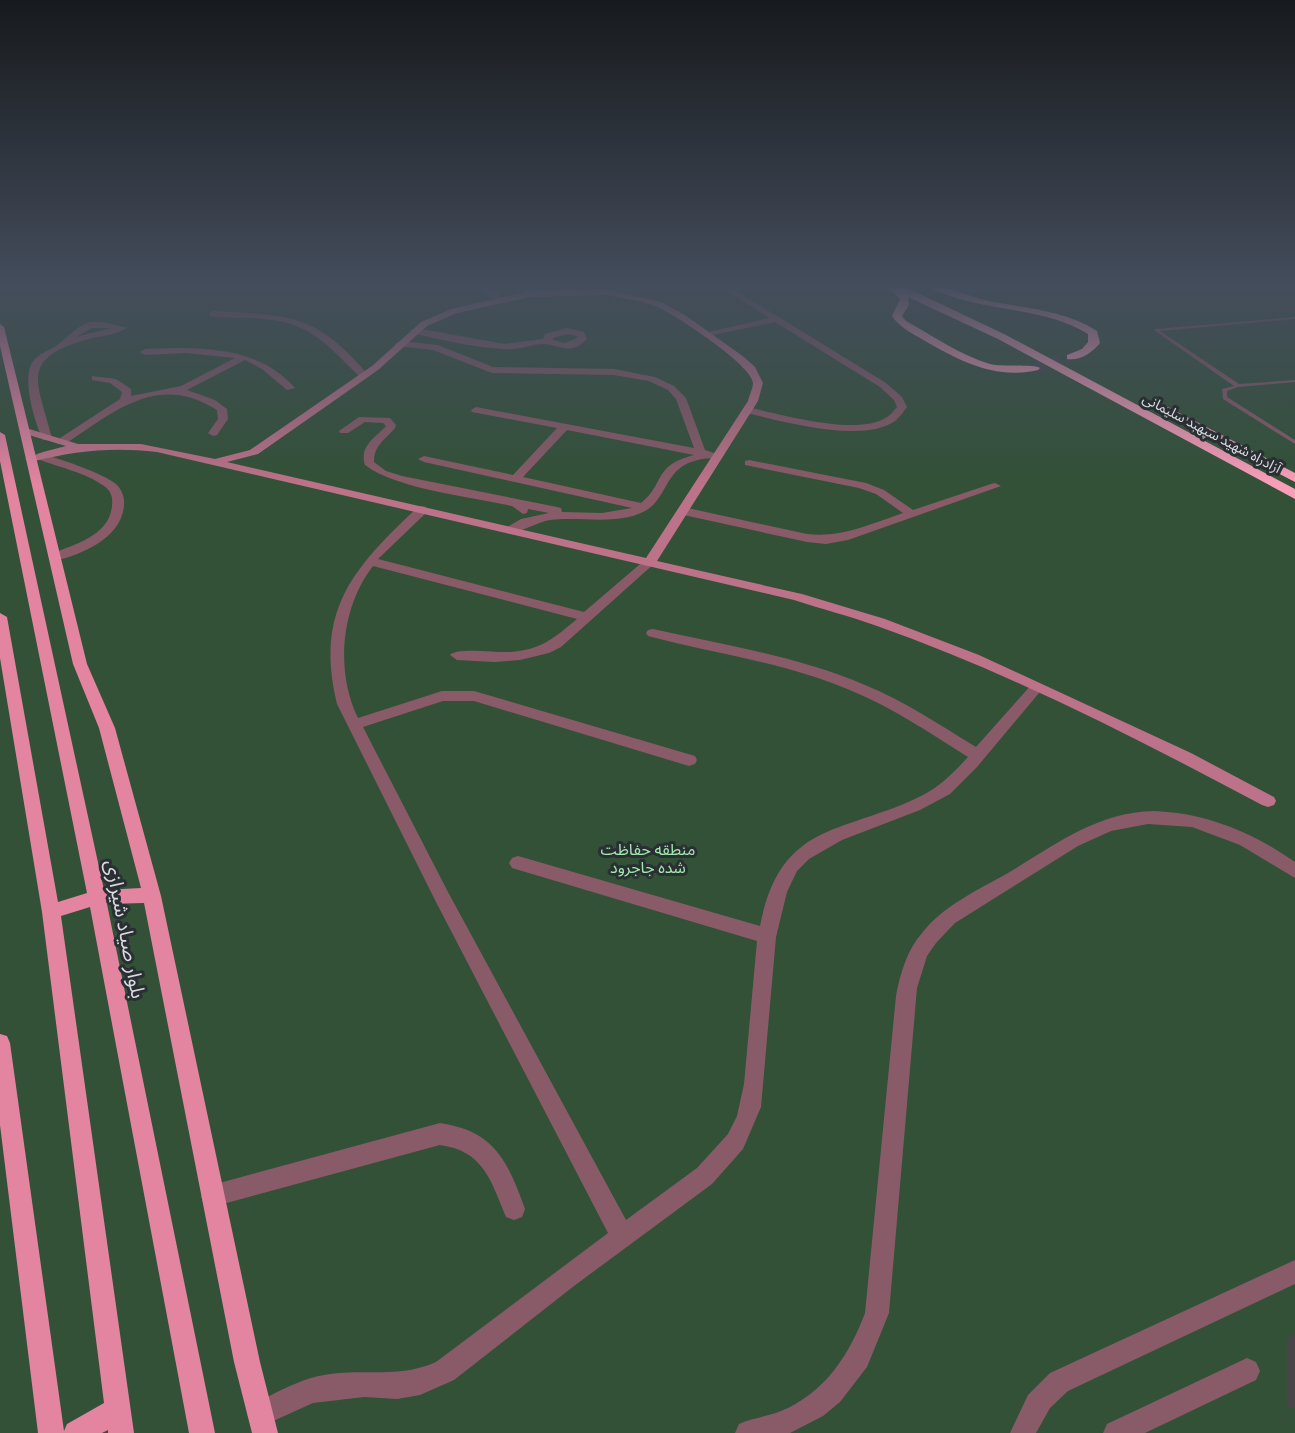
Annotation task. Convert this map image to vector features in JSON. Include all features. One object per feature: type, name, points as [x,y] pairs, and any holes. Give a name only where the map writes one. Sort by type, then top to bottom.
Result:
[{"type":"highway","points":[[955,351],[987,368],[1012,371],[1034,368]]},
{"type":"highway","name":"آزادراه شهید سپهبد سلیمانی","points":[[1028,351],[1295,495]]},
{"type":"highway","name":"آزادراه شهید سپهبد سلیمانی","points":[[1051,351],[1295,478]]},
{"type":"highway","points":[[1071,357],[1086,351]]},
{"type":"main road","points":[[6,351],[26,431],[35,457],[80,664],[107,728],[152,896],[212,1196],[263,1424]]},
{"type":"main road","points":[[209,461],[234,458],[254,452],[364,376],[392,351]]},
{"type":"main road","points":[[650,562],[683,511],[709,454],[747,410],[758,388],[754,374],[741,359],[729,351]]},
{"type":"main road","points":[[26,431],[75,446],[141,447],[422,510],[514,528],[765,588],[880,622],[922,636],[1037,687],[1185,757],[1268,801]]},
{"type":"main road","name":"بلوار صیاد شیرازی","points":[[0,435],[97,897],[202,1433]]},
{"type":"main road","points":[[35,457],[75,446]]},
{"type":"main road","points":[[254,452],[252,464],[262,473]]},
{"type":"main road","points":[[31,575],[56,562]]},
{"type":"main road","points":[[0,617],[51,912],[120,1421],[76,1433]]},
{"type":"main road","points":[[51,912],[97,897],[126,894],[152,896]]},
{"type":"main road","points":[[0,1043],[51,1433]]},
{"type":"street","points":[[47,438],[32,372],[40,357],[51,351]]},
{"type":"street","points":[[145,352],[162,351]]},
{"type":"street","points":[[184,351],[244,357],[261,364],[290,388]]},
{"type":"street","points":[[338,351],[364,376]]},
{"type":"street","points":[[445,351],[492,370],[614,372],[652,379],[672,388],[681,398],[709,454]]},
{"type":"street","points":[[747,410],[852,428],[885,422],[895,416],[902,407],[898,399],[883,386],[827,351]]},
{"type":"street","points":[[61,442],[125,400],[177,390],[196,383],[244,357]]},
{"type":"street","points":[[95,378],[118,383],[126,391],[125,400]]},
{"type":"street","points":[[177,390],[218,405],[222,409],[223,419],[213,433]]},
{"type":"street","points":[[476,410],[709,454]]},
{"type":"street","points":[[344,431],[363,419],[386,420],[391,425],[373,444],[368,454],[369,463],[382,473],[399,479],[578,515]]},
{"type":"street","points":[[515,478],[564,427]]},
{"type":"street","points":[[514,528],[547,516],[618,515],[644,507],[657,494],[671,469],[709,454]]},
{"type":"street","points":[[35,457],[103,480],[111,484],[119,494],[118,513],[109,530],[56,562]]},
{"type":"street","points":[[424,459],[644,507]]},
{"type":"street","points":[[749,462],[870,488],[912,514]]},
{"type":"street","points":[[683,511],[807,538],[826,540],[844,537],[995,486]]},
{"type":"street","points":[[514,528],[524,515],[521,507],[516,503]]},
{"type":"street","points":[[422,510],[358,575],[344,602],[337,652],[339,686],[353,725],[622,1236]]},
{"type":"street","points":[[370,561],[586,618]]},
{"type":"street","points":[[457,655],[499,658],[528,656],[556,644],[650,562]]},
{"type":"street","points":[[653,633],[830,676],[883,699],[977,754]]},
{"type":"street","points":[[263,1424],[312,1390],[364,1384],[397,1386],[420,1382],[445,1371],[622,1236],[708,1174],[725,1157],[746,1122],[755,1082],[767,936],[776,897],[783,879],[799,857],[821,843],[941,792],[1037,687]]},
{"type":"street","points":[[353,725],[442,696],[474,696],[689,760]]},
{"type":"street","points":[[748,1433],[786,1423],[809,1411],[828,1397],[844,1381],[859,1360],[870,1338],[877,1313],[906,996],[914,964],[928,938],[965,908],[1079,838],[1105,826],[1138,819],[1171,818],[1212,825],[1251,843],[1295,871]]},
{"type":"street","points":[[518,863],[767,936]]},
{"type":"street","points":[[212,1196],[440,1134],[458,1135],[476,1144],[493,1162],[504,1180],[514,1209]]},
{"type":"street","points":[[1023,1433],[1031,1412],[1045,1393],[1059,1382],[1295,1272]]},
{"type":"street","points":[[1116,1433],[1248,1371]]},
{"type":"lane","points":[[1187,351],[1238,386]]},
{"type":"lane","points":[[1295,381],[1238,386],[1224,390],[1225,398],[1295,442]]},
{"type":"green space","name":"منطقه حفاظت شده جاجرود","points":[[0,351],[1295,351],[1295,1433],[0,1433]]},
{"type":"tunnel","points":[[1034,368],[1071,357]]}]
